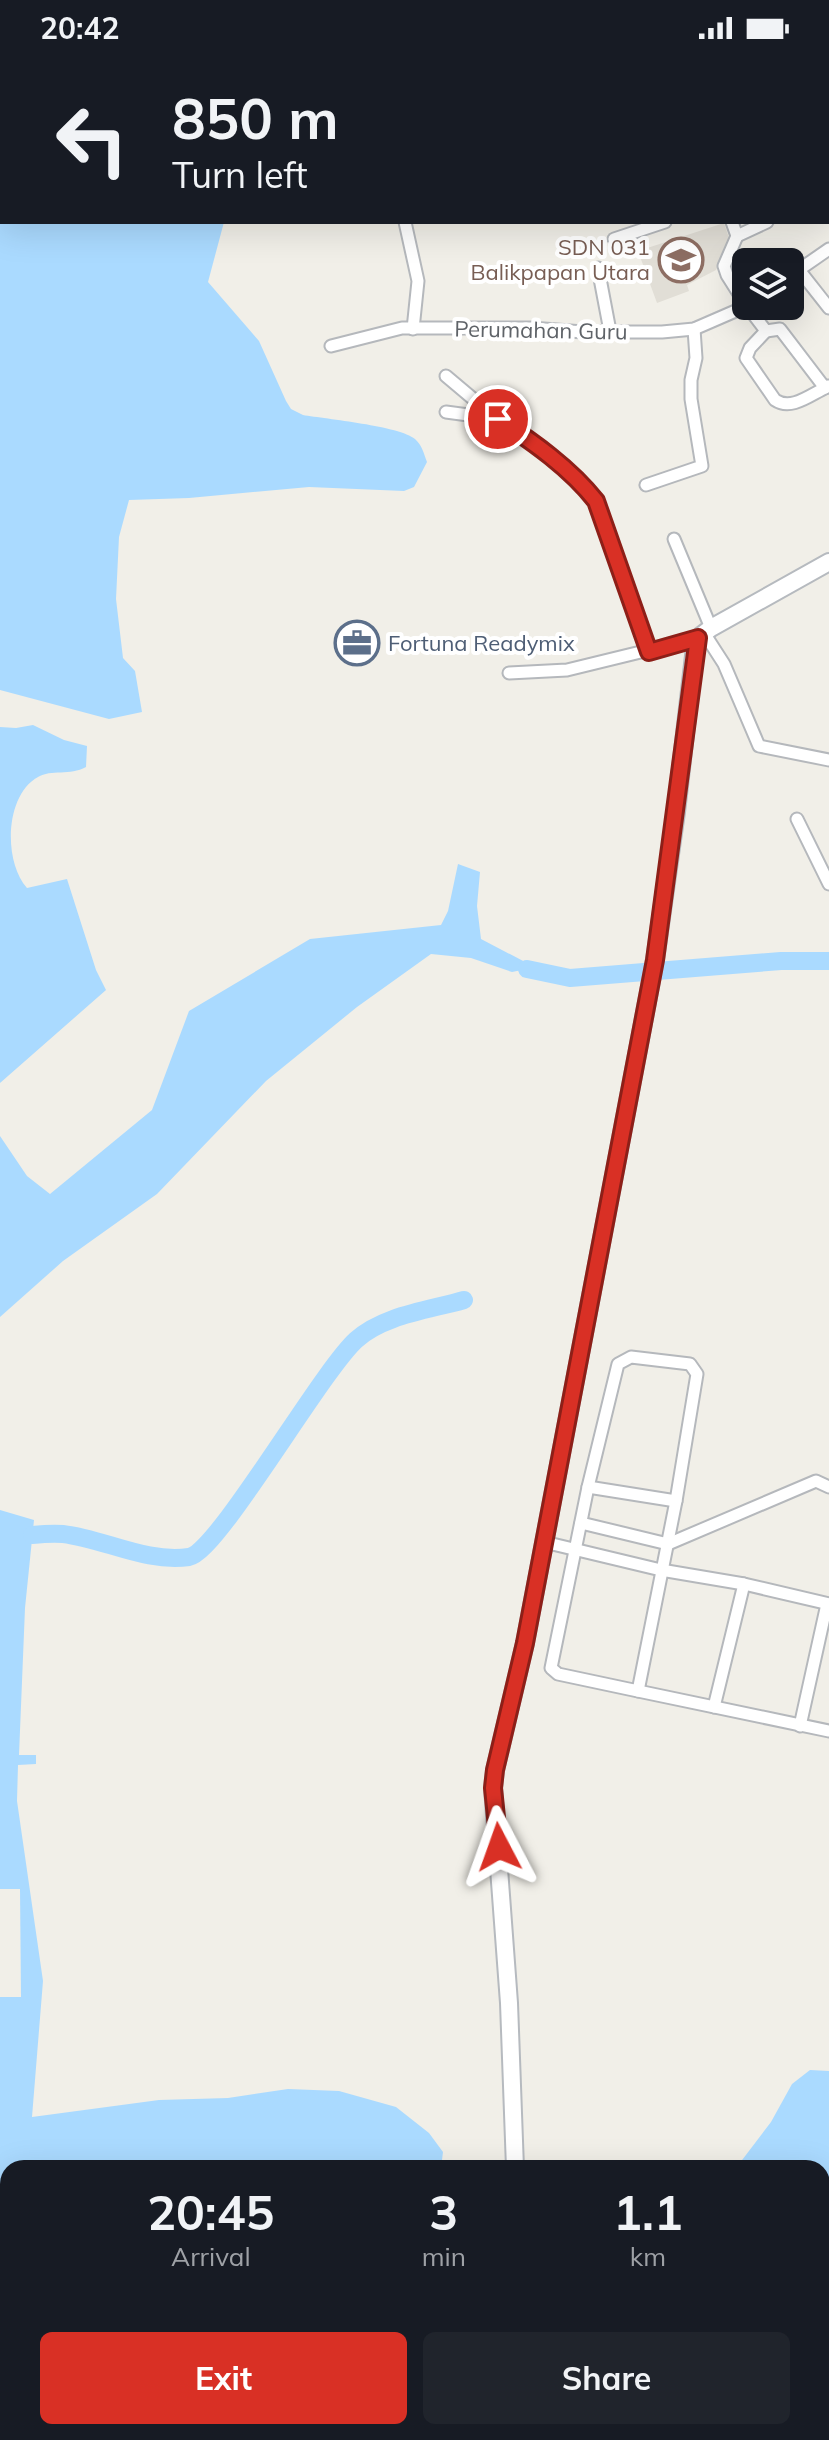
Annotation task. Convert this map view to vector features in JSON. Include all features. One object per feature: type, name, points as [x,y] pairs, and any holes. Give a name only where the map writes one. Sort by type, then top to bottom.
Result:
[{"type":"street","points":[[405,224],[418,281],[413,329]]},
{"type":"street","points":[[614,239],[659,224]]},
{"type":"street","points":[[733,224],[737,236]]},
{"type":"street","points":[[732,280],[724,266],[737,236],[763,224]]},
{"type":"street","points":[[804,266],[829,249]]},
{"type":"street","points":[[598,268],[610,331]]},
{"type":"street","points":[[804,283],[829,308]]},
{"type":"street","name":"Perumahan Guru","points":[[331,346],[389,330],[531,328],[583,332],[662,332],[694,329],[732,313]]},
{"type":"street","points":[[758,320],[766,331]]},
{"type":"street","points":[[646,485],[702,466],[691,399],[696,358],[694,329]]},
{"type":"street","points":[[780,329],[827,387],[795,403],[775,400],[746,358],[750,348],[766,331],[780,329]]},
{"type":"street","points":[[446,376],[583,484],[596,501],[649,652]]},
{"type":"street","points":[[446,412],[498,419]]},
{"type":"street","points":[[674,539],[704,633],[724,664],[759,746],[829,760]]},
{"type":"street","points":[[509,673],[567,670],[649,652],[704,633],[829,562]]},
{"type":"street","points":[[515,2160],[509,2003],[493,1788],[498,1748],[525,1643],[655,960],[704,633]]},
{"type":"street","points":[[797,819],[829,884]]},
{"type":"street","points":[[638,1691],[668,1544],[697,1374],[690,1364],[631,1357],[618,1364],[588,1487],[552,1670],[558,1674],[800,1726],[829,1731]]},
{"type":"street","points":[[581,1523],[668,1544],[816,1481],[829,1487]]},
{"type":"street","points":[[588,1487],[676,1501]]},
{"type":"street","points":[[544,1542],[661,1570],[744,1584],[828,1604],[800,1726]]},
{"type":"street","points":[[714,1707],[744,1584]]},
{"type":"shaded area","name":"SDN 031 Balikpapan Utara","points":[[721,224],[724,224],[730,241],[716,270],[687,285],[689,291],[657,303],[638,251]]},
{"type":"water","points":[[0,224],[223,224],[208,282],[259,341],[291,409],[303,415],[407,434],[419,444],[427,462],[414,487],[404,491],[309,487],[129,500],[119,537],[116,599],[123,658],[135,671],[142,712],[109,719],[0,690]]},
{"type":"water","points":[[33,725],[64,740],[87,746],[86,767],[49,773],[27,786],[19,798],[11,829],[14,862],[27,888],[67,879],[96,970],[106,990],[0,1083],[0,727]]},
{"type":"water","points":[[458,864],[480,872],[477,906],[481,939],[527,963],[527,969],[512,972],[471,958],[431,954],[357,1007],[266,1081],[157,1194],[63,1261],[0,1317],[0,1136],[27,1176],[50,1194],[152,1110],[189,1011],[310,939],[441,925],[448,911]]},
{"type":"water","points":[[0,1510],[34,1520],[25,1608],[19,1755],[36,1755],[36,1764],[18,1765],[17,1801],[43,1981],[32,2117],[159,2100],[228,2098],[288,2089],[339,2091],[396,2107],[429,2133],[443,2152],[442,2160],[0,2160]]},
{"type":"water","points":[[810,2070],[829,2071],[829,2160],[742,2160],[771,2122],[792,2084]]},
{"type":"pier","points":[[0,1889],[20,1889],[21,1997],[0,1997]]},
{"type":"waterway","points":[[527,969],[570,978],[781,961],[829,961]]},
{"type":"waterway","points":[[32,1535],[63,1534],[157,1557],[189,1557],[203,1548],[222,1526],[319,1387],[356,1340],[393,1319],[464,1300]]},
{"type":"place","name":"SDN 031 Balikpapan Utara","points":[[681,260]]},
{"type":"place","name":"Fortuna Readymix","points":[[357,643]]},
{"type":"route","points":[[498,419],[583,484],[596,501],[649,652],[698,638],[655,960],[525,1643],[498,1748],[493,1788],[499,1847]]}]
